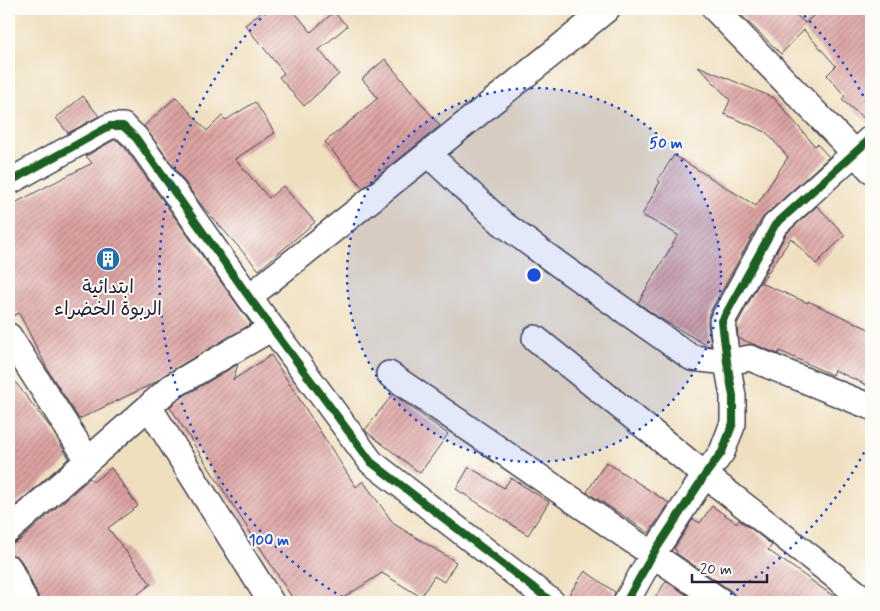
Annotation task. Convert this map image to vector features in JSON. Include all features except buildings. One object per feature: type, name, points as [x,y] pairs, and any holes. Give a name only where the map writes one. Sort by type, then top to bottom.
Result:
[{"type":"street","points":[[249,296],[607,9]]},
{"type":"street","points":[[626,602],[653,554],[722,452],[734,423],[733,396],[722,320],[775,226],[866,154],[715,9]]},
{"type":"street","points":[[9,182],[110,126],[123,126],[136,138],[371,462],[552,602]]},
{"type":"street","points":[[428,154],[502,224],[692,358],[727,362],[750,358],[871,407]]},
{"type":"street","points":[[9,530],[171,387],[272,328]]},
{"type":"street","points":[[9,336],[88,460]]},
{"type":"street","points":[[535,338],[705,475],[868,602]]},
{"type":"street","points":[[389,374],[722,602]]},
{"type":"street","points":[[150,407],[271,602]]},
{"type":"street","points":[[9,568],[25,602]]},
{"type":"cycle path","points":[[9,182],[110,126],[123,126],[136,138],[249,297],[371,462],[552,602]]},
{"type":"cycle path","points":[[626,602],[653,554],[722,452],[733,423],[733,396],[722,321],[775,225],[871,138]]},
{"type":"place","name":"ابتدائية الربوة الخضراء","points":[[108,259]]}]
